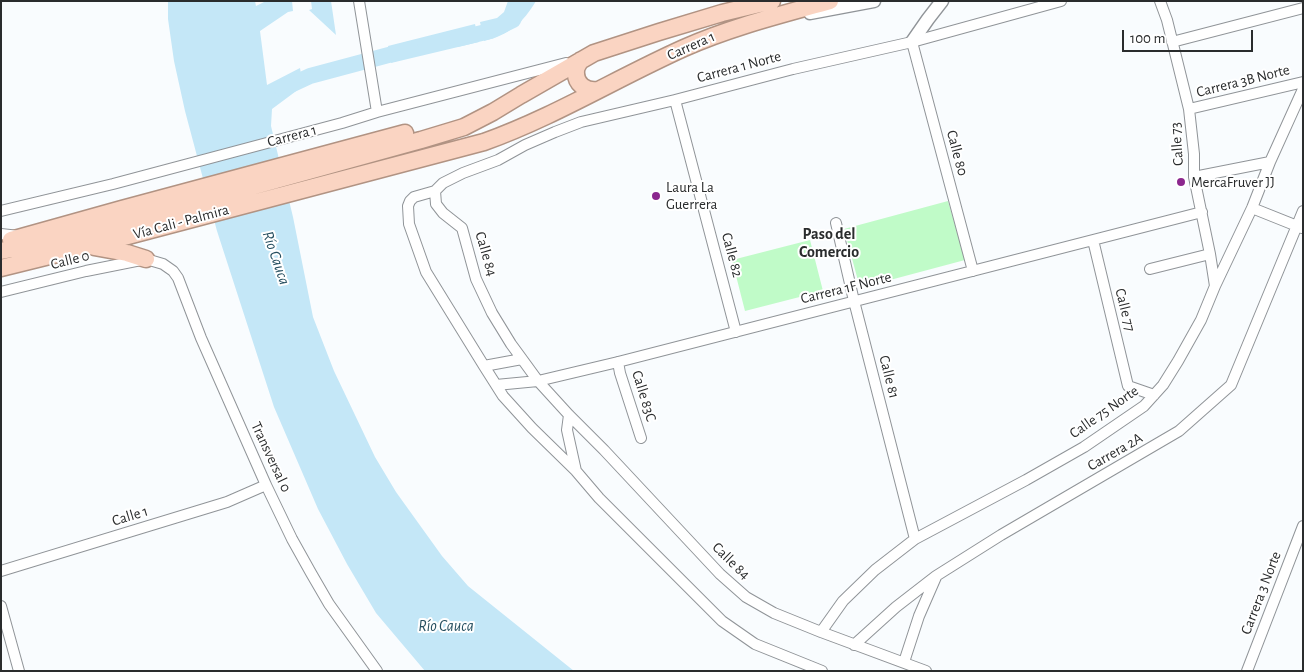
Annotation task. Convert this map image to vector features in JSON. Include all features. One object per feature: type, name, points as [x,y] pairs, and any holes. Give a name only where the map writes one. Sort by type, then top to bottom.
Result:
[{"type":"highway","name":"Carrera 1","points":[[351,153],[464,126],[493,112],[594,53],[722,13],[772,1]]},
{"type":"highway","name":"Carrera 1","points":[[360,175],[515,131],[684,48],[723,32],[760,20],[830,1]]},
{"type":"highway","points":[[581,60],[576,71],[578,82],[586,90],[598,90]]},
{"type":"highway","name":"Vía Cali - Palmira","points":[[1,251],[55,241],[127,222],[351,153]]},
{"type":"highway","name":"Vía Cali - Palmira","points":[[1,268],[90,246],[127,222],[360,175]]},
{"type":"highway","points":[[1,243],[25,236],[127,222]]},
{"type":"highway","points":[[90,246],[127,253],[146,259]]},
{"type":"street","points":[[359,1],[377,112]]},
{"type":"street","points":[[722,13],[729,9],[735,1]]},
{"type":"street","points":[[722,13],[755,1]]},
{"type":"street","points":[[760,20],[836,9],[874,1]]},
{"type":"street","points":[[912,42],[942,1]]},
{"type":"street","name":"Carrera 1 Norte","points":[[435,191],[443,183],[463,172],[498,160],[525,145],[581,122],[793,69],[912,42],[1061,1]]},
{"type":"street","name":"Calle 73","points":[[1160,1],[1189,109],[1194,154],[1194,177],[1215,286]]},
{"type":"street","points":[[1172,42],[1303,8]]},
{"type":"street","name":"Calle 80","points":[[912,42],[973,271]]},
{"type":"street","name":"Carrera 1","points":[[1,211],[113,184],[377,112],[581,60]]},
{"type":"street","name":"Carrera 3B Norte","points":[[1189,109],[1303,82]]},
{"type":"street","name":"Calle 75 Norte","points":[[821,632],[843,601],[875,570],[915,539],[1026,480],[1084,446],[1144,406],[1163,385],[1201,320],[1303,89]]},
{"type":"street","name":"Calle 82","points":[[675,100],[736,332]]},
{"type":"street","points":[[1194,177],[1270,162]]},
{"type":"street","points":[[435,191],[414,197],[410,201],[408,206],[409,224],[426,272],[503,396],[532,428],[576,470],[599,498],[722,621],[756,644],[802,667],[822,671]]},
{"type":"street","name":"Calle 84","points":[[435,191],[436,204],[443,213],[462,228],[476,279],[492,312],[511,344],[538,381],[720,574],[746,597],[774,613],[926,671]]},
{"type":"street","points":[[1252,208],[1300,227]]},
{"type":"street","name":"Carrera 2A","points":[[854,645],[896,607],[936,576],[1001,535],[1179,431],[1231,385],[1262,308],[1300,227],[1303,211]]},
{"type":"street","name":"Carrera 1F Norte","points":[[496,385],[538,381],[618,362],[1202,212]]},
{"type":"street","name":"Calle 81","points":[[836,222],[854,301],[915,539]]},
{"type":"street","points":[[1,234],[25,236]]},
{"type":"street","name":"Calle 77","points":[[1093,240],[1128,386],[1154,395]]},
{"type":"street","points":[[1150,269],[1210,254]]},
{"type":"street","name":"Calle 0","points":[[1,292],[86,271],[146,259]]},
{"type":"street","name":"Transversal 0","points":[[146,259],[163,264],[173,271],[178,278],[201,338],[266,485],[315,581],[329,604],[377,671]]},
{"type":"street","points":[[484,366],[522,359]]},
{"type":"street","name":"Calle 83C","points":[[618,362],[642,438]]},
{"type":"street","points":[[569,415],[567,430],[576,470]]},
{"type":"street","name":"Calle 1","points":[[1,572],[227,502],[266,485]]},
{"type":"street","name":"Carrera 3 Norte","points":[[1247,671],[1303,526]]},
{"type":"street","points":[[904,662],[919,616],[936,576]]},
{"type":"street","points":[[1,606],[19,671]]},
{"type":"green space","points":[[948,201],[965,260],[860,288],[844,229]]},
{"type":"green space","points":[[810,240],[823,291],[745,311],[732,260]]},
{"type":"water","name":"Río Cauca","points":[[168,1],[255,1],[256,6],[266,1],[292,1],[293,11],[288,12],[260,31],[267,85],[300,68],[303,86],[272,109],[271,126],[293,217],[313,317],[334,371],[375,457],[396,492],[442,556],[468,586],[574,671],[425,671],[376,613],[318,509],[274,407],[217,231],[185,111],[174,61],[168,19]]},
{"type":"water","points":[[311,1],[331,1],[336,35],[309,10],[312,9]]},
{"type":"water","points":[[508,1],[536,1],[526,16],[508,32],[484,41],[480,22],[497,18],[504,12]]},
{"type":"water","points":[[475,24],[479,42],[391,63],[388,46]]},
{"type":"waterway","points":[[457,39],[490,31],[513,20],[522,1]]},
{"type":"waterway","points":[[282,89],[310,76],[411,49]]},
{"type":"place","name":"MercaFruver JJ","points":[[1181,182]]},
{"type":"place","name":"Laura La Guerrera","points":[[656,196]]},
{"type":"district","name":"Paso del Comercio","points":[[829,243]]}]
